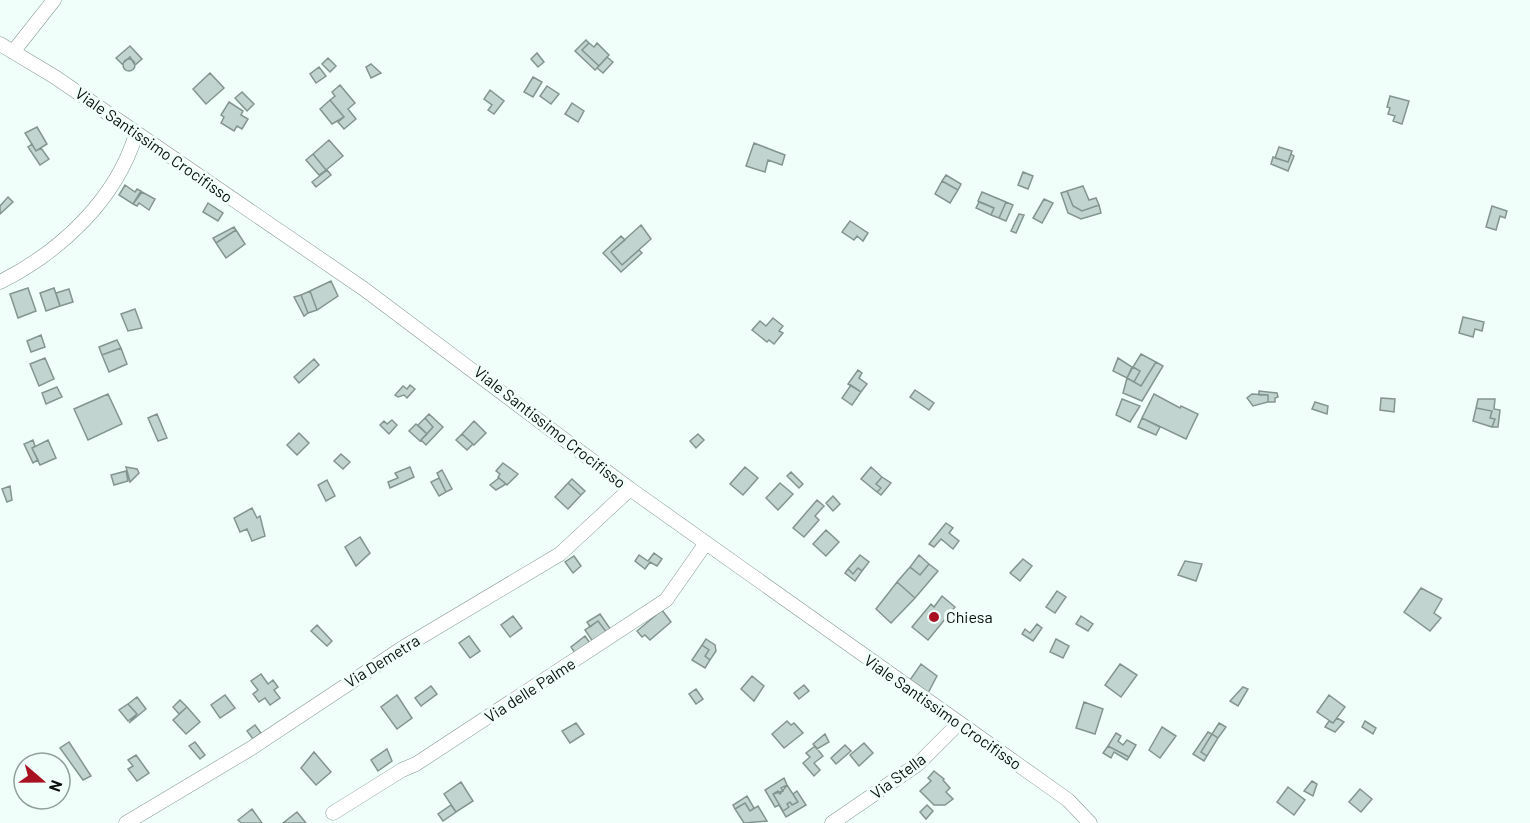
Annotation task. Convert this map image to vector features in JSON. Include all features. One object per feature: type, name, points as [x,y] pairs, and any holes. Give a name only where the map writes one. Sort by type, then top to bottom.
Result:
[{"type":"street","points":[[13,52],[54,0]]},
{"type":"street","name":"Viale Santissimo Crocifisso","points":[[0,44],[55,77],[364,289],[630,489],[1068,800],[1090,823]]},
{"type":"street","points":[[0,282],[46,256],[81,223],[119,174],[136,134]]},
{"type":"street","name":"Via Demetra","points":[[126,823],[250,749],[404,647],[560,554],[630,489]]},
{"type":"street","name":"Via delle Palme","points":[[333,813],[402,770],[416,764],[666,600],[706,543]]},
{"type":"street","name":"Via Stella","points":[[832,823],[918,764],[959,723]]},
{"type":"building","points":[[586,40],[589,43],[582,50],[599,66],[595,70],[575,51]]},
{"type":"building","points":[[589,43],[594,47],[597,43],[609,55],[599,66],[582,50]]},
{"type":"building","points":[[130,46],[142,59],[135,65],[130,57],[122,64],[116,58]]},
{"type":"building","points":[[537,53],[544,62],[538,67],[531,59]]},
{"type":"building","points":[[607,57],[613,62],[603,73],[597,68]]},
{"type":"building","points":[[328,58],[336,66],[330,72],[322,64]]},
{"type":"building","points":[[129,59],[135,65],[129,71],[123,65]]},
{"type":"building","points":[[371,64],[381,73],[371,78],[366,67]]},
{"type":"building","points":[[319,67],[326,76],[316,83],[310,74]]},
{"type":"building","points":[[210,73],[224,88],[206,104],[193,89]]},
{"type":"building","points":[[533,77],[542,82],[533,97],[524,92]]},
{"type":"building","points":[[340,85],[355,103],[348,109],[356,119],[344,129],[338,122],[344,117],[330,100],[335,96],[332,92]]},
{"type":"building","points":[[547,86],[559,94],[551,104],[540,96]]},
{"type":"building","points":[[490,90],[504,101],[494,114],[488,110],[492,105],[484,99]]},
{"type":"building","points":[[242,92],[254,104],[247,111],[235,98]]},
{"type":"building","points":[[1390,96],[1409,101],[1402,124],[1393,121],[1395,116],[1388,114]]},
{"type":"building","points":[[330,100],[344,117],[332,124],[320,109]]},
{"type":"building","points":[[229,102],[243,111],[241,115],[248,119],[242,129],[237,126],[234,131],[221,123],[224,117],[221,115]]},
{"type":"building","points":[[572,103],[584,111],[578,122],[565,114]]},
{"type":"building","points":[[37,127],[47,144],[36,151],[25,133]]},
{"type":"building","points":[[329,140],[343,156],[326,170],[313,154]]},
{"type":"building","points":[[754,143],[785,155],[782,165],[768,160],[765,172],[746,166]]},
{"type":"building","points":[[32,144],[36,151],[41,148],[49,159],[40,165],[28,147]]},
{"type":"building","points":[[1279,147],[1292,151],[1288,162],[1275,158]]},
{"type":"building","points":[[313,154],[326,170],[319,175],[306,160]]},
{"type":"building","points":[[1291,154],[1294,156],[1288,171],[1271,164],[1273,157],[1288,162]]},
{"type":"building","points":[[327,170],[331,175],[316,187],[312,182]]},
{"type":"building","points":[[1023,172],[1033,176],[1028,189],[1018,185]]},
{"type":"building","points":[[946,175],[961,184],[958,190],[942,181]]},
{"type":"building","points":[[942,181],[958,190],[950,203],[935,194]]},
{"type":"building","points":[[125,185],[135,192],[137,189],[141,191],[133,204],[119,195]]},
{"type":"building","points":[[1083,186],[1089,200],[1096,198],[1099,205],[1082,211],[1073,206],[1067,191]]},
{"type":"building","points":[[1067,191],[1073,206],[1082,211],[1099,205],[1101,213],[1081,219],[1068,213],[1061,193]]},
{"type":"building","points":[[142,192],[155,199],[149,210],[139,203],[137,206],[133,204]]},
{"type":"building","points":[[982,192],[1006,202],[999,218],[991,215],[994,208],[978,201]]},
{"type":"building","points":[[8,197],[13,202],[0,214],[0,206]]},
{"type":"building","points":[[1044,199],[1053,203],[1042,223],[1033,218]]},
{"type":"building","points":[[979,202],[994,208],[991,215],[976,208]]},
{"type":"building","points":[[1006,202],[1013,205],[1006,221],[999,218]]},
{"type":"building","points":[[208,203],[223,213],[218,221],[203,212]]},
{"type":"building","points":[[1492,206],[1507,211],[1505,218],[1500,216],[1496,230],[1486,227]]},
{"type":"building","points":[[1019,214],[1024,215],[1016,233],[1011,231]]},
{"type":"building","points":[[850,221],[868,233],[863,241],[857,236],[854,240],[842,232]]},
{"type":"building","points":[[641,225],[651,239],[622,265],[611,252]]},
{"type":"building","points":[[234,227],[236,230],[216,243],[213,238]]},
{"type":"building","points":[[236,230],[245,244],[226,258],[216,243]]},
{"type":"building","points":[[621,236],[625,240],[611,252],[622,265],[639,250],[642,253],[621,272],[603,253]]},
{"type":"building","points":[[331,281],[338,296],[317,310],[310,291]]},
{"type":"building","points":[[28,288],[36,311],[18,318],[10,294]]},
{"type":"building","points":[[54,288],[60,306],[46,311],[40,293]]},
{"type":"building","points":[[69,289],[73,302],[60,306],[56,293]]},
{"type":"building","points":[[310,291],[317,310],[308,313],[301,295]]},
{"type":"building","points":[[301,295],[308,313],[304,316],[294,297]]},
{"type":"building","points":[[135,309],[142,328],[128,331],[121,314]]},
{"type":"building","points":[[1463,317],[1484,322],[1482,331],[1475,329],[1473,337],[1459,333]]},
{"type":"building","points":[[773,318],[783,326],[779,331],[783,333],[774,344],[769,340],[767,342],[752,330],[760,321],[766,326]]},
{"type":"building","points":[[41,335],[45,347],[31,352],[27,341]]},
{"type":"building","points":[[117,340],[121,348],[102,355],[99,347]]},
{"type":"building","points":[[121,348],[127,364],[109,372],[102,355]]},
{"type":"building","points":[[1141,354],[1156,362],[1141,386],[1134,382],[1140,371],[1133,367]]},
{"type":"building","points":[[45,358],[54,379],[39,386],[30,364]]},
{"type":"building","points":[[1118,358],[1132,367],[1127,378],[1113,371]]},
{"type":"building","points":[[314,359],[319,365],[299,383],[294,377]]},
{"type":"building","points":[[1156,362],[1163,366],[1142,401],[1123,393],[1127,378],[1141,386]]},
{"type":"building","points":[[1133,367],[1140,371],[1134,382],[1127,378]]},
{"type":"building","points":[[858,370],[862,373],[859,378],[867,384],[861,392],[848,384]]},
{"type":"building","points":[[410,385],[415,389],[407,398],[404,395],[398,397],[395,395],[403,386],[407,389]]},
{"type":"building","points":[[851,385],[861,392],[852,405],[842,398]]},
{"type":"building","points":[[57,387],[62,397],[46,404],[42,393]]},
{"type":"building","points":[[915,390],[934,403],[929,410],[910,397]]},
{"type":"building","points":[[1259,391],[1277,393],[1278,397],[1275,398],[1275,402],[1268,402],[1268,395],[1259,395]]},
{"type":"building","points":[[108,394],[122,424],[88,440],[74,409]]},
{"type":"building","points":[[1154,394],[1180,408],[1181,406],[1198,414],[1186,439],[1142,418]]},
{"type":"building","points":[[1252,394],[1268,395],[1268,402],[1253,406],[1247,398]]},
{"type":"building","points":[[1381,398],[1395,399],[1394,412],[1380,410]]},
{"type":"building","points":[[1122,399],[1140,406],[1130,422],[1116,415]]},
{"type":"building","points":[[1478,399],[1495,399],[1494,409],[1500,410],[1498,427],[1492,427],[1495,419],[1490,418],[1492,411],[1476,408]]},
{"type":"building","points":[[1315,402],[1328,406],[1327,414],[1312,409]]},
{"type":"building","points":[[1476,408],[1492,411],[1490,418],[1495,419],[1492,427],[1473,421]]},
{"type":"building","points":[[157,414],[167,438],[158,441],[148,418]]},
{"type":"building","points":[[429,414],[443,427],[426,445],[421,440],[433,427],[425,418]]},
{"type":"building","points":[[425,418],[433,427],[427,434],[418,425]]},
{"type":"building","points":[[1142,418],[1160,427],[1156,435],[1138,427]]},
{"type":"building","points":[[392,420],[397,425],[389,434],[380,425],[384,421],[387,424]]},
{"type":"building","points":[[474,421],[486,433],[474,445],[462,434]]},
{"type":"building","points":[[416,424],[427,434],[420,441],[409,431]]},
{"type":"building","points":[[299,433],[309,443],[297,455],[287,445]]},
{"type":"building","points":[[462,434],[473,444],[467,450],[456,440]]},
{"type":"building","points":[[698,434],[704,440],[696,448],[690,441]]},
{"type":"building","points":[[33,440],[35,446],[32,448],[38,460],[33,463],[24,444]]},
{"type":"building","points":[[48,440],[56,458],[40,465],[32,448]]},
{"type":"building","points":[[341,454],[350,462],[343,469],[334,461]]},
{"type":"building","points":[[503,463],[518,474],[507,485],[498,477],[500,474],[496,471]]},
{"type":"building","points":[[126,467],[137,469],[139,473],[130,482]]},
{"type":"building","points":[[410,467],[414,477],[390,488],[388,482],[398,478],[395,473]]},
{"type":"building","points":[[745,467],[758,478],[743,495],[730,484]]},
{"type":"building","points":[[871,467],[882,477],[876,484],[881,488],[877,492],[861,479]]},
{"type":"building","points":[[442,470],[452,489],[446,492],[437,473]]},
{"type":"building","points":[[126,471],[128,481],[114,485],[111,475]]},
{"type":"building","points":[[791,472],[803,484],[799,488],[787,476]]},
{"type":"building","points":[[882,477],[891,483],[881,495],[877,492],[881,488],[876,484]]},
{"type":"building","points":[[439,478],[446,492],[439,496],[431,482]]},
{"type":"building","points":[[499,478],[506,484],[496,490],[490,485]]},
{"type":"building","points":[[572,479],[585,491],[581,495],[568,483]]},
{"type":"building","points":[[327,480],[335,496],[326,501],[318,485]]},
{"type":"building","points":[[568,483],[581,495],[568,509],[555,497]]},
{"type":"building","points":[[780,483],[793,494],[778,510],[766,498]]},
{"type":"building","points":[[10,486],[12,500],[7,502],[2,489]]},
{"type":"building","points":[[833,496],[840,504],[833,511],[826,503]]},
{"type":"building","points":[[817,500],[824,506],[815,516],[819,520],[804,537],[793,528]]},
{"type":"building","points":[[252,508],[257,518],[260,516],[265,536],[252,541],[247,529],[240,532],[234,518]]},
{"type":"building","points":[[946,523],[953,528],[949,533],[959,541],[953,549],[941,539],[934,547],[929,544]]},
{"type":"building","points":[[826,530],[839,542],[826,556],[813,544]]},
{"type":"building","points":[[360,537],[370,553],[356,566],[345,547]]},
{"type":"building","points":[[654,553],[662,559],[657,566],[650,562],[645,569],[635,561],[639,555],[648,561]]},
{"type":"building","points":[[860,555],[869,562],[862,571],[858,568],[853,574],[848,569]]},
{"type":"building","points":[[919,555],[929,564],[920,575],[910,567]]},
{"type":"building","points":[[574,556],[581,566],[573,573],[565,562]]},
{"type":"building","points":[[1023,559],[1032,566],[1020,581],[1010,573]]},
{"type":"building","points":[[1185,561],[1202,564],[1196,581],[1178,575]]},
{"type":"building","points":[[929,564],[938,571],[915,598],[897,582],[910,567],[920,575]]},
{"type":"building","points":[[858,568],[862,571],[855,581],[845,573],[848,569],[853,574]]},
{"type":"building","points":[[897,582],[915,598],[891,623],[876,609]]},
{"type":"building","points":[[1421,588],[1442,599],[1434,613],[1441,618],[1430,631],[1404,612]]},
{"type":"building","points":[[1057,591],[1066,597],[1055,613],[1046,607]]},
{"type":"building","name":"Chiesa","points":[[942,596],[955,607],[928,640],[912,627],[931,604],[934,607]]},
{"type":"building","points":[[662,610],[671,622],[650,640],[645,635],[642,637],[637,631]]},
{"type":"building","points":[[600,614],[611,630],[607,633],[598,621],[590,627],[587,622]]},
{"type":"building","points":[[513,616],[522,628],[510,637],[501,625]]},
{"type":"building","points":[[1081,616],[1093,624],[1088,631],[1076,624]]},
{"type":"building","points":[[598,621],[607,633],[593,642],[585,630]]},
{"type":"building","points":[[1037,624],[1042,628],[1033,641],[1022,634],[1025,629],[1030,633]]},
{"type":"building","points":[[317,625],[332,641],[327,646],[311,631]]},
{"type":"building","points":[[469,636],[480,651],[470,658],[459,643]]},
{"type":"building","points":[[585,636],[590,643],[575,653],[571,647]]},
{"type":"building","points":[[706,639],[715,645],[716,651],[710,660],[705,656],[709,650],[702,645]]},
{"type":"building","points":[[1056,639],[1069,646],[1063,658],[1050,652]]},
{"type":"building","points":[[702,645],[709,650],[705,656],[710,660],[705,668],[692,660]]},
{"type":"building","points":[[921,664],[937,676],[928,693],[910,680]]},
{"type":"building","points":[[1120,664],[1137,675],[1121,697],[1105,685]]},
{"type":"building","points":[[261,674],[268,684],[273,680],[278,687],[274,690],[280,698],[270,705],[265,698],[259,702],[253,694],[258,690],[251,681]]},
{"type":"building","points":[[752,676],[764,686],[754,701],[741,689]]},
{"type":"building","points":[[804,685],[809,691],[799,699],[794,693]]},
{"type":"building","points":[[431,686],[437,694],[421,706],[415,698]]},
{"type":"building","points":[[1243,687],[1248,689],[1238,706],[1230,701]]},
{"type":"building","points":[[696,689],[703,699],[696,704],[689,694]]},
{"type":"building","points":[[225,695],[235,708],[220,718],[211,705]]},
{"type":"building","points":[[397,695],[412,718],[397,729],[381,707]]},
{"type":"building","points":[[1329,695],[1345,707],[1333,723],[1317,712]]},
{"type":"building","points":[[137,697],[146,709],[129,723],[137,714],[128,704]]},
{"type":"building","points":[[180,700],[187,707],[179,714],[173,707]]},
{"type":"building","points":[[1084,702],[1103,709],[1095,734],[1076,728]]},
{"type":"building","points":[[128,704],[137,714],[128,721],[119,710]]},
{"type":"building","points":[[187,707],[200,722],[186,734],[173,720]]},
{"type":"building","points":[[1337,718],[1344,722],[1335,732],[1325,727],[1329,721],[1333,723]]},
{"type":"building","points":[[787,721],[791,725],[794,723],[803,733],[784,748],[772,734]]},
{"type":"building","points":[[1365,721],[1376,728],[1373,734],[1362,727]]},
{"type":"building","points":[[576,723],[584,734],[570,743],[562,731]]},
{"type":"building","points":[[1219,723],[1226,727],[1218,738],[1212,734]]},
{"type":"building","points":[[255,725],[261,733],[253,739],[247,731]]},
{"type":"building","points":[[1162,727],[1176,736],[1160,758],[1149,750]]},
{"type":"building","points":[[1208,732],[1212,734],[1201,752],[1207,756],[1204,761],[1193,754]]},
{"type":"building","points":[[1116,733],[1121,736],[1118,741],[1123,745],[1127,740],[1136,745],[1129,757],[1108,746]]},
{"type":"building","points":[[825,734],[829,742],[817,749],[813,744]]},
{"type":"building","points":[[1212,734],[1218,738],[1207,756],[1201,752]]},
{"type":"building","points":[[69,742],[91,776],[83,780],[72,765],[72,751],[62,751],[60,748]]},
{"type":"building","points":[[195,742],[205,755],[200,759],[189,746]]},
{"type":"building","points":[[864,743],[873,753],[859,766],[850,755]]},
{"type":"building","points":[[845,745],[851,751],[836,764],[831,758]]},
{"type":"building","points":[[815,746],[823,756],[814,763],[820,770],[814,776],[803,763],[810,757],[806,753]]},
{"type":"building","points":[[1108,746],[1129,757],[1127,760],[1114,752],[1111,758],[1103,753]]},
{"type":"building","points":[[387,749],[392,761],[378,771],[371,760]]},
{"type":"building","points":[[314,752],[331,772],[316,785],[301,768]]},
{"type":"building","points":[[136,755],[149,773],[137,781],[128,769],[133,766],[128,760]]},
{"type":"building","points":[[934,771],[950,788],[946,792],[953,799],[945,805],[934,805],[920,791],[931,781],[928,778]]},
{"type":"building","points":[[784,778],[787,785],[781,788],[783,791],[773,794],[783,811],[789,807],[787,804],[790,802],[792,805],[798,802],[793,794],[797,791],[806,805],[786,817],[779,805],[775,807],[765,790]]},
{"type":"building","points":[[1312,781],[1317,784],[1313,796],[1304,791]]},
{"type":"building","points":[[461,782],[473,801],[456,812],[444,794]]},
{"type":"building","points":[[787,785],[798,802],[792,805],[790,802],[787,804],[789,807],[783,811],[773,794],[778,791],[780,794]]},
{"type":"building","points":[[1288,787],[1305,800],[1294,815],[1277,802]]},
{"type":"building","points":[[1360,789],[1372,799],[1361,812],[1349,802]]},
{"type":"building","points":[[747,796],[754,808],[750,811],[745,803],[735,809],[733,805]]},
{"type":"building","points":[[745,803],[750,811],[758,806],[767,821],[744,823],[735,809]]},
{"type":"building","points":[[451,805],[456,812],[443,821],[438,814]]},
{"type":"building","points":[[927,805],[933,811],[926,819],[920,812]]},
{"type":"building","points":[[252,809],[262,823],[241,823],[238,820]]},
{"type":"building","points":[[297,812],[306,823],[283,823]]},
{"type":"place","name":"Chiesa","points":[[934,617]]}]
